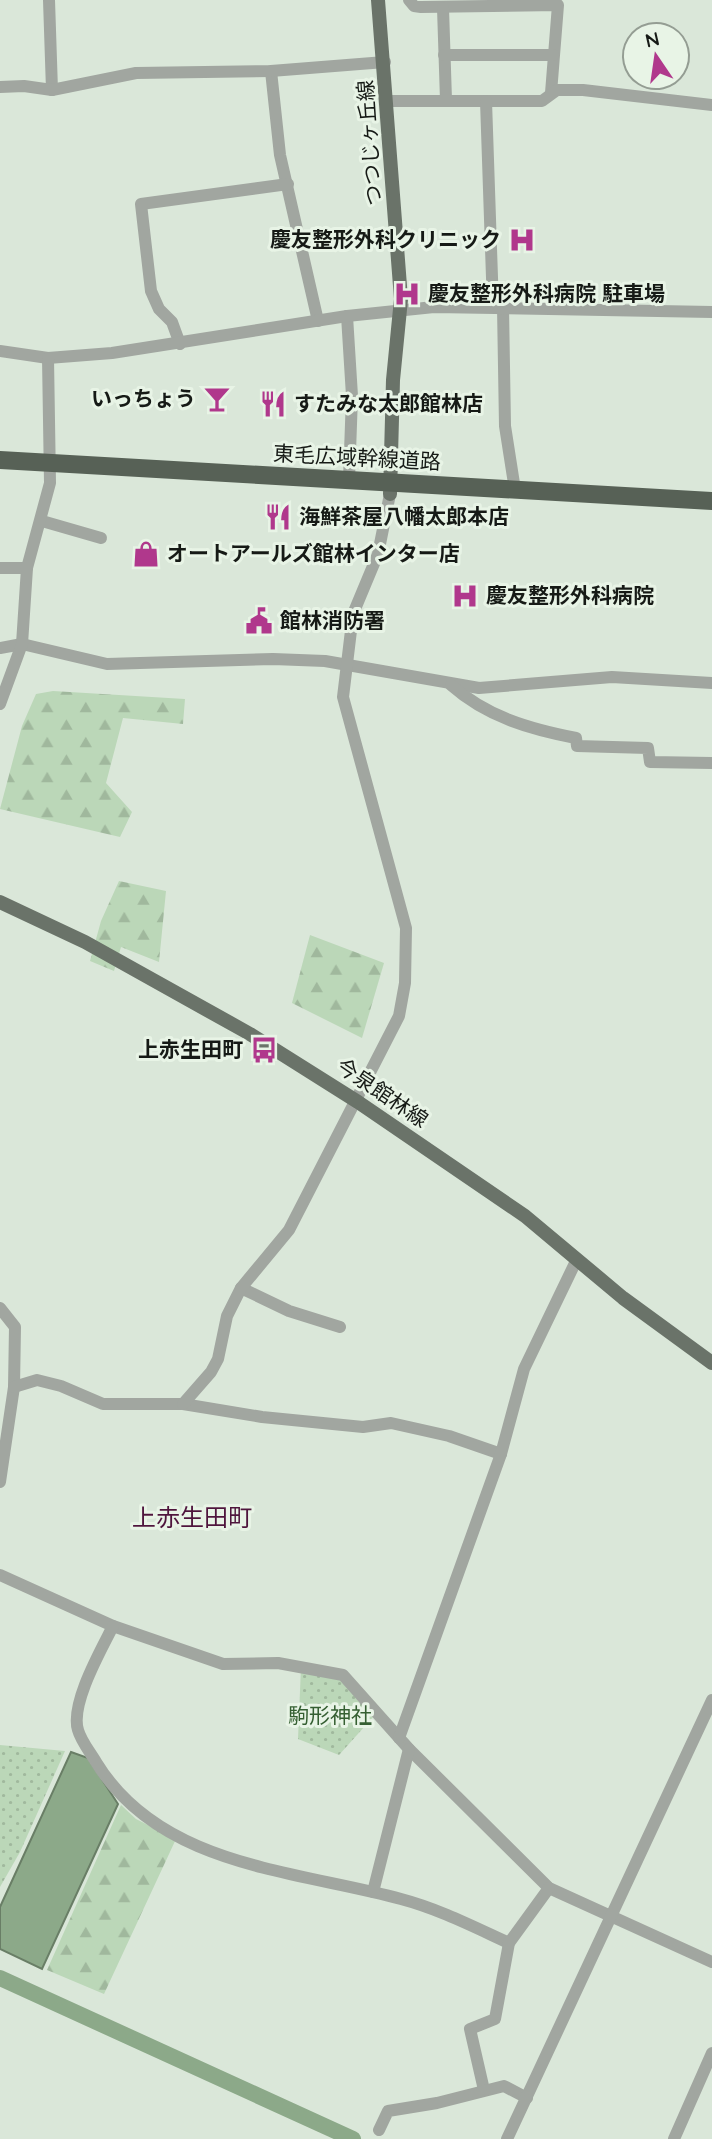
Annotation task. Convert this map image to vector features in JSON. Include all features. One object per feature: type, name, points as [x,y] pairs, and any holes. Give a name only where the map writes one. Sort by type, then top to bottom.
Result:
[{"type":"highway","name":"東毛広域幹線道路","points":[[0,460],[50,468],[712,511]]},
{"type":"highway","name":"東毛広域幹線道路","points":[[0,471],[50,468],[349,480],[390,488],[514,490],[712,501]]},
{"type":"main road","name":"つつじヶ丘線","points":[[378,0],[388,101],[401,310],[393,380],[390,488]]},
{"type":"main road","name":"今泉館林線","points":[[0,902],[97,948],[250,1034],[358,1102],[525,1216],[653,1321],[712,1363]]},
{"type":"street","points":[[48,0],[52,90]]},
{"type":"street","points":[[409,0],[414,6],[443,8],[558,5],[551,93]]},
{"type":"street","points":[[443,8],[446,100]]},
{"type":"street","points":[[444,55],[553,55]]},
{"type":"street","points":[[0,88],[52,90],[136,73],[271,71],[385,62]]},
{"type":"street","points":[[271,71],[280,155],[318,321]]},
{"type":"street","points":[[388,101],[542,101],[551,93],[583,90],[712,105]]},
{"type":"street","points":[[486,101],[504,404],[514,490]]},
{"type":"street","points":[[180,344],[172,322],[159,309],[150,291],[141,204],[288,184]]},
{"type":"street","points":[[0,352],[48,358],[180,344],[347,316],[401,310],[498,307],[712,312]]},
{"type":"street","points":[[347,316],[352,396],[349,480]]},
{"type":"street","points":[[0,704],[22,644],[27,568],[42,521],[50,468],[48,358]]},
{"type":"street","points":[[183,1404],[203,1384],[218,1359],[227,1316],[241,1288],[289,1230],[327,1152],[358,1102],[399,1016],[407,954],[400,900],[345,714],[344,664],[355,607],[384,534],[390,488]]},
{"type":"street","points":[[42,521],[101,538]]},
{"type":"street","points":[[0,568],[27,568]]},
{"type":"street","points":[[0,648],[22,644],[107,664],[299,659],[344,664],[451,685],[498,689],[612,677],[712,683]]},
{"type":"street","points":[[451,685],[476,705],[531,729],[576,738],[577,746],[648,748],[650,762],[712,763]]},
{"type":"street","points":[[400,1738],[501,1454],[524,1369],[577,1259]]},
{"type":"street","points":[[241,1288],[289,1311],[340,1326]]},
{"type":"street","points":[[0,1308],[15,1327],[15,1387],[0,1482]]},
{"type":"street","points":[[15,1387],[37,1380],[61,1386],[103,1404],[183,1404],[262,1417],[352,1426],[391,1423],[449,1436],[501,1454]]},
{"type":"street","points":[[0,1575],[113,1626],[223,1664],[278,1663],[343,1675],[409,1749],[549,1888],[712,1962]]},
{"type":"street","points":[[113,1626],[82,1689],[76,1728],[104,1774],[128,1805],[182,1838],[229,1859],[266,1870],[373,1892],[431,1909],[509,1943]]},
{"type":"street","points":[[507,2139],[712,1700]]},
{"type":"street","points":[[373,1892],[409,1749]]},
{"type":"street","points":[[484,2090],[470,2029],[495,2019],[509,1943],[549,1888]]},
{"type":"street","points":[[674,2139],[712,2053]]},
{"type":"street","points":[[379,2130],[388,2111],[437,2104],[484,2090],[504,2086],[527,2098]]},
{"type":"green space","points":[[53,691],[185,699],[183,724],[123,718],[106,783],[132,812],[120,837],[0,809],[22,726],[36,694]]},
{"type":"green space","points":[[119,881],[166,891],[159,962],[121,947],[114,971],[90,961],[101,921]]},
{"type":"green space","points":[[310,935],[384,963],[362,1038],[292,1003]]},
{"type":"green space","name":"駒形神社","points":[[301,1667],[341,1680],[374,1716],[339,1755],[298,1739]]},
{"type":"green space","points":[[0,1745],[65,1751],[20,1852],[0,1887]]},
{"type":"green space","points":[[121,1805],[136,1819],[176,1839],[104,1994],[47,1970]]},
{"type":"shaded area","points":[[71,1752],[88,1758],[118,1804],[42,1969],[0,1949],[0,1907]]},
{"type":"waterway","points":[[0,1978],[353,2139]]},
{"type":"place","name":"慶友整形外科クリニック","points":[[522,240]]},
{"type":"place","name":"慶友整形外科病院 駐車場","points":[[407,294]]},
{"type":"place","name":"いっちょう","points":[[217,399]]},
{"type":"place","name":"すたみな太郎館林店","points":[[273,404]]},
{"type":"place","name":"海鮮茶屋八幡太郎本店","points":[[278,517]]},
{"type":"place","name":"オートアールズ館林インター店","points":[[146,554]]},
{"type":"place","name":"慶友整形外科病院","points":[[465,596]]},
{"type":"place","name":"館林消防署","points":[[259,621]]},
{"type":"place","name":"上赤生田町","points":[[264,1050]]},
{"type":"district","name":"上赤生田町","points":[[192,1518]]}]
